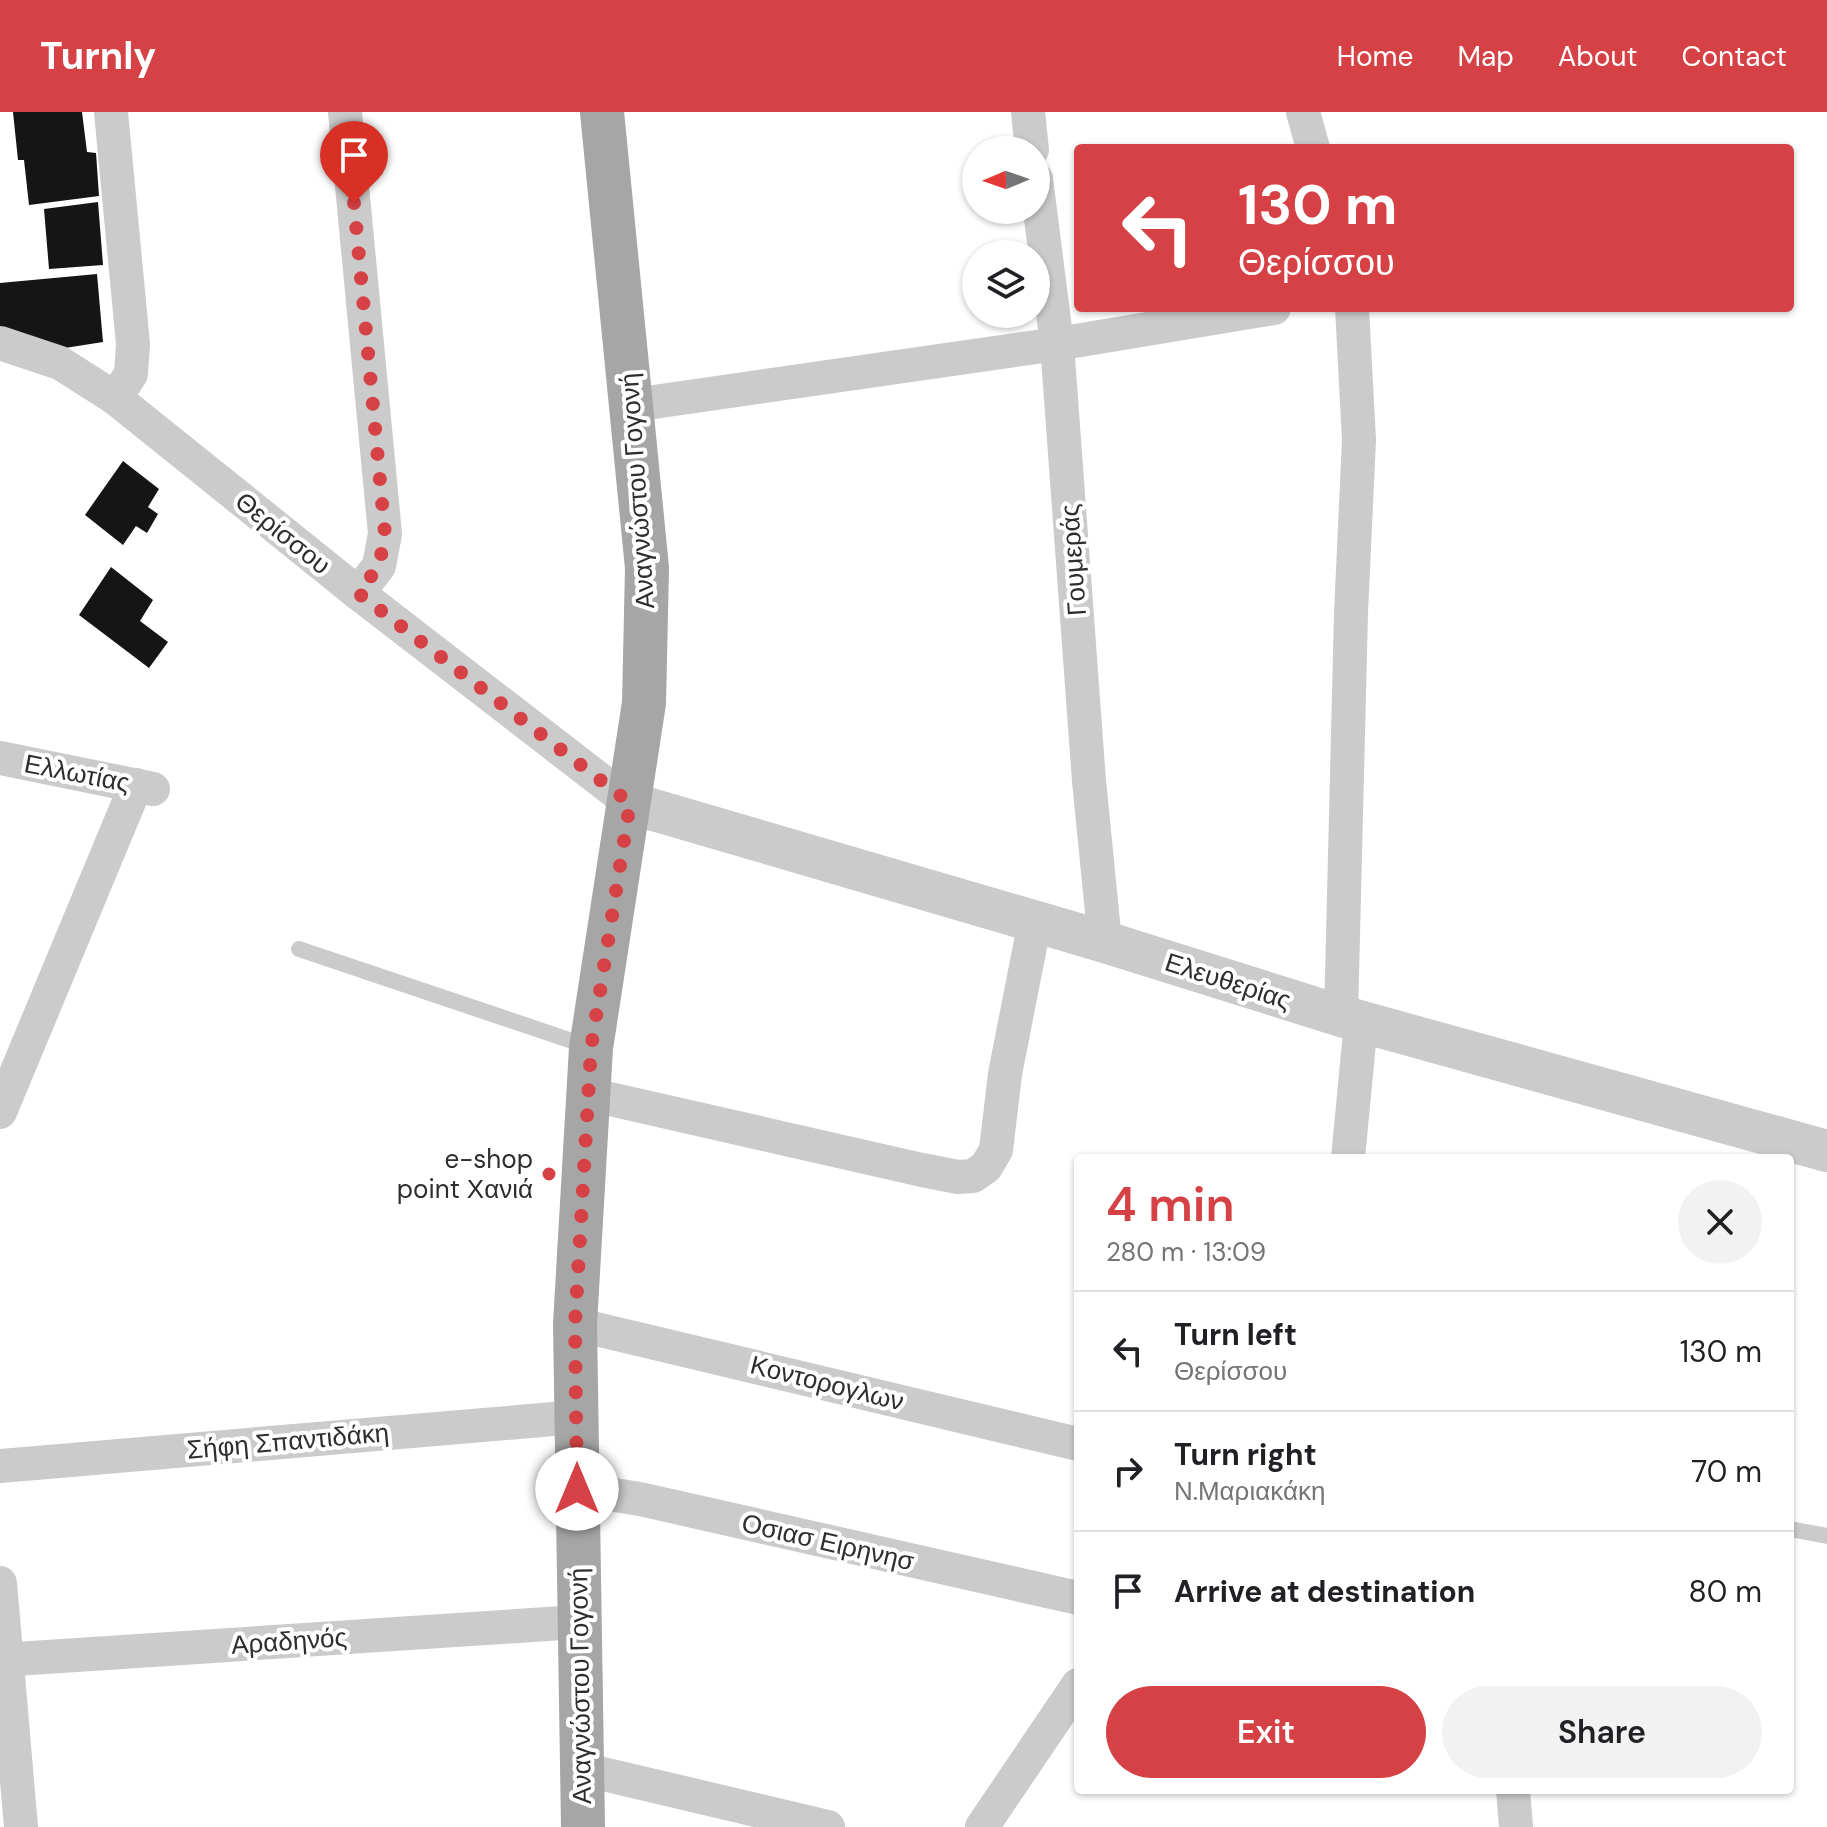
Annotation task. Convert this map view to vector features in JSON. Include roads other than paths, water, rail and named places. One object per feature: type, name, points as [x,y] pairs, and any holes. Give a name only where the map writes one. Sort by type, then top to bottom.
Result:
[{"type":"main road","name":"Αναγνώστου Γογονή","points":[[583,1827],[575,1324],[591,1048],[644,703],[647,568],[602,112]]},
{"type":"street","points":[[111,112],[133,344],[131,374],[115,398]]},
{"type":"street","points":[[345,112],[385,534],[379,566],[358,593]]},
{"type":"street","points":[[1028,112],[1031,136]]},
{"type":"street","points":[[1303,112],[1312,144]]},
{"type":"street","name":"Γουμεράς","points":[[1042,224],[1057,344],[1089,781],[1105,942]]},
{"type":"street","points":[[633,405],[1057,344],[1250,312]]},
{"type":"street","points":[[1348,1154],[1351,613],[1359,440],[1352,312]]},
{"type":"street","name":"Θερίσσου","points":[[0,343],[60,363],[115,398],[358,593],[630,803]]},
{"type":"street","name":"Ελλωτίας","points":[[0,758],[145,787],[0,1112]]},
{"type":"street","name":"Ελευθερίας","points":[[630,803],[1035,921],[1351,1019],[1827,1151]]},
{"type":"street","points":[[588,1094],[922,1170],[958,1177],[973,1176],[986,1167],[996,1150],[1005,1074],[1035,921]]},
{"type":"street","name":"Κοντορογλων","points":[[575,1324],[1074,1443]]},
{"type":"street","name":"Σήφη Σπαντιδάκη","points":[[0,1466],[577,1417]]},
{"type":"street","name":"Οσιασ Ειρηνησ","points":[[577,1489],[640,1499],[1074,1597]]},
{"type":"street","points":[[0,1583],[3,1659],[21,1827]]},
{"type":"street","name":"Αραδηνός","points":[[3,1659],[578,1622]]},
{"type":"street","points":[[982,1827],[1074,1691]]},
{"type":"street","points":[[582,1769],[828,1827]]},
{"type":"street","points":[[1513,1794],[1516,1827]]},
{"type":"lane","points":[[299,949],[591,1048]]},
{"type":"lane","points":[[1794,1530],[1827,1536]]},
{"type":"place","name":"e-shop point Χανιά","points":[[549,1174]]}]
